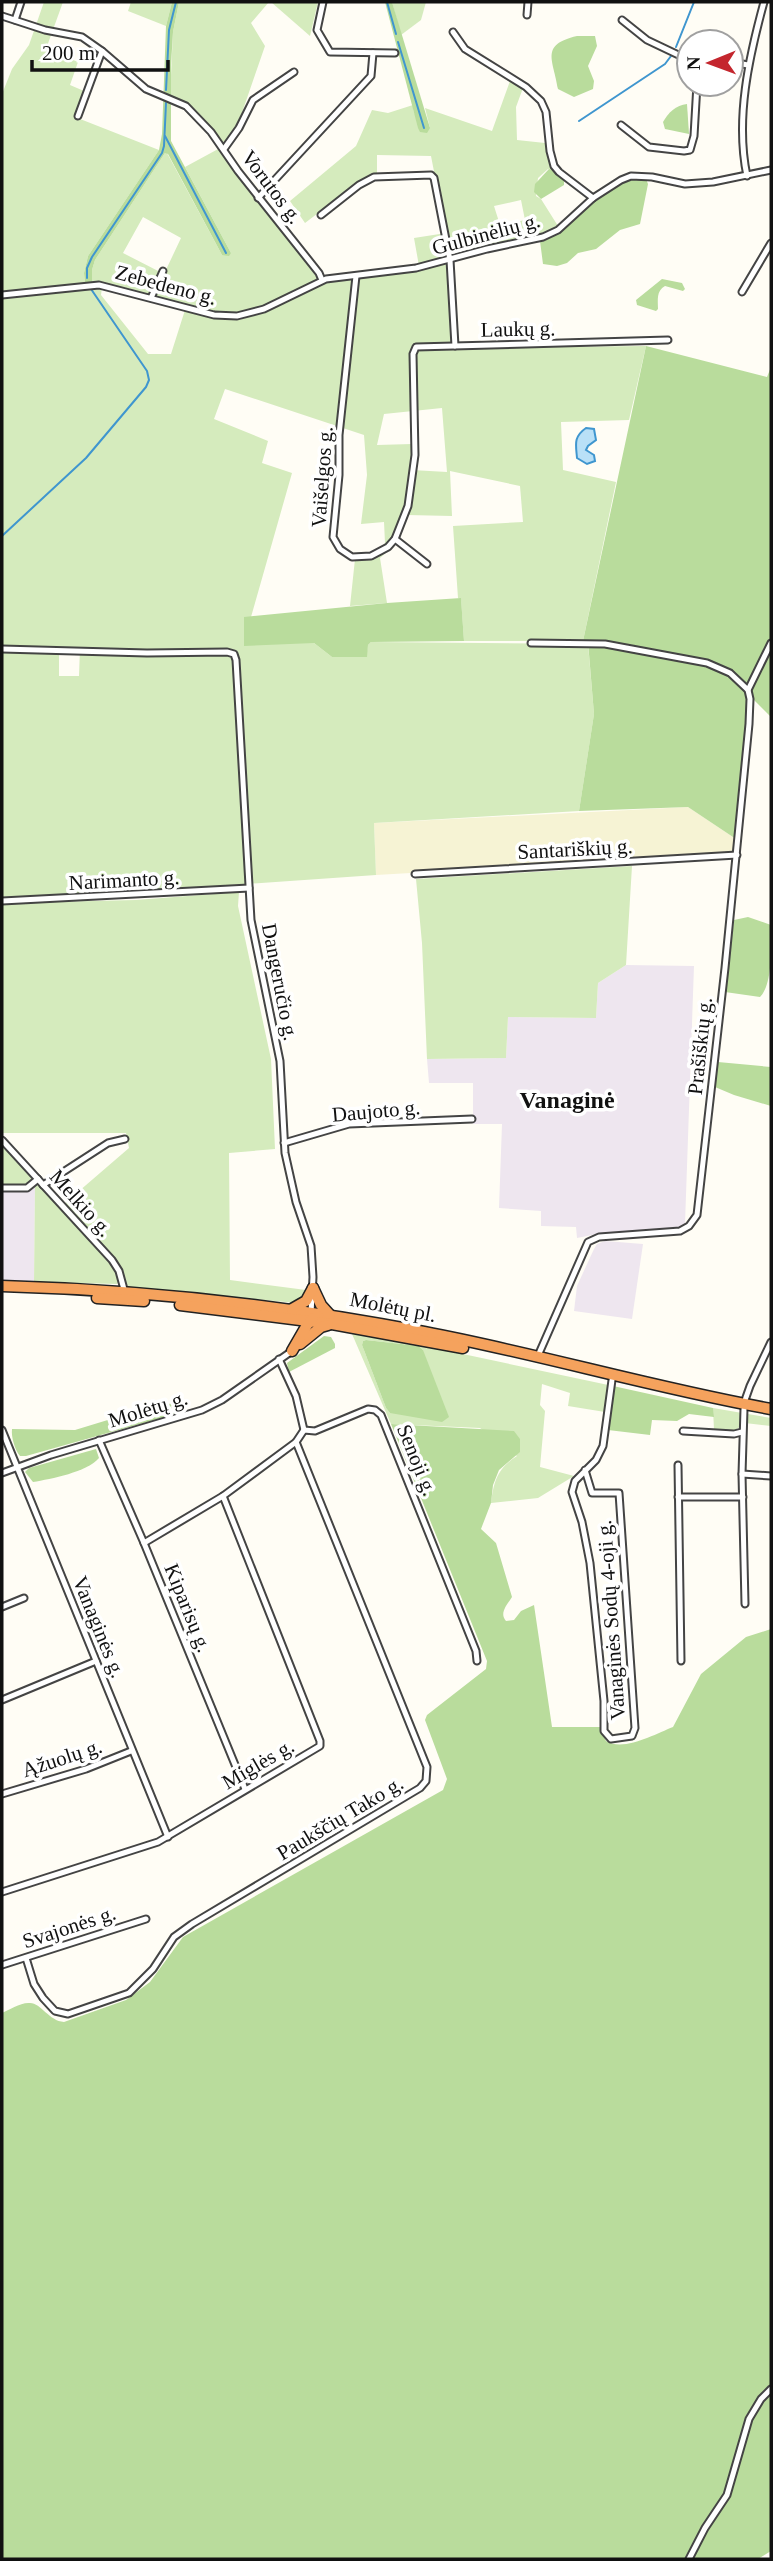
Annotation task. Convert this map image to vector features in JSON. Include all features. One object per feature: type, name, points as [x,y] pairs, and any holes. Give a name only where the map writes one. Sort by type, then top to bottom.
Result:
[{"type":"highway","points":[[2,1286],[125,1293],[290,1314],[306,1301],[313,1288]]},
{"type":"highway","points":[[313,1288],[328,1318]]},
{"type":"highway","points":[[2,1293],[155,1302],[328,1318]]},
{"type":"highway","points":[[290,1314],[302,1339]]},
{"type":"highway","points":[[302,1339],[309,1315]]},
{"type":"highway","name":"Molėtų pl.","points":[[328,1318],[428,1333],[771,1414]]},
{"type":"highway","name":"Molėtų pl.","points":[[328,1318],[612,1380],[771,1409]]},
{"type":"highway","points":[[292,1351],[328,1318]]},
{"type":"street","points":[[15,20],[21,2]]},
{"type":"street","points":[[323,2],[317,30],[330,52],[395,53]]},
{"type":"street","points":[[527,15],[528,2]]},
{"type":"street","points":[[747,176],[744,124],[748,65],[764,2]]},
{"type":"street","points":[[2,16],[45,30],[82,37],[102,51],[78,116]]},
{"type":"street","points":[[622,20],[647,40],[675,53]]},
{"type":"street","points":[[453,32],[465,49],[526,87],[541,101],[546,112],[554,166],[559,173],[593,198]]},
{"type":"street","name":"Vorutos g.","points":[[102,51],[146,89],[186,106],[195,114],[224,149],[258,198],[319,272],[322,280]]},
{"type":"street","points":[[258,198],[371,76],[373,53]]},
{"type":"street","points":[[224,149],[239,128],[253,100],[294,72]]},
{"type":"street","points":[[621,125],[649,147],[690,150],[694,136],[696,98]]},
{"type":"street","name":"Gulbinėlių g.","points":[[356,276],[416,268],[551,234],[593,198],[631,176],[685,184],[771,170]]},
{"type":"street","name":"Laukų g.","points":[[321,215],[374,177],[434,178],[450,260],[455,346],[668,340]]},
{"type":"street","points":[[742,292],[771,243]]},
{"type":"street","points":[[151,298],[163,271]]},
{"type":"street","name":"Zebedeno g.","points":[[2,295],[99,285],[214,315],[237,316],[264,309],[322,280],[356,276]]},
{"type":"street","name":"Vaišelgos g.","points":[[356,276],[339,435],[339,475],[333,537],[344,553],[361,557],[382,552],[395,539]]},
{"type":"street","points":[[427,564],[395,539],[408,506],[415,455],[414,351],[418,346],[455,346]]},
{"type":"street","points":[[531,643],[605,644],[707,663],[730,673],[748,690]]},
{"type":"street","name":"Prašiškių g.","points":[[537,1358],[588,1242],[599,1237],[680,1231],[690,1226],[696,1215],[750,724],[748,690],[771,643]]},
{"type":"street","name":"Dangeručio g.","points":[[2,649],[227,652],[233,654],[236,660],[249,888],[257,954],[280,1061],[284,1143],[296,1202],[312,1246],[313,1288],[309,1315]]},
{"type":"street","name":"Santariškių g.","points":[[415,874],[737,855]]},
{"type":"street","name":"Narimanto g.","points":[[2,901],[249,888]]},
{"type":"street","name":"Daujoto g.","points":[[284,1143],[349,1124],[472,1119]]},
{"type":"street","points":[[43,1185],[108,1143],[125,1139]]},
{"type":"street","name":"Melkio g.","points":[[2,1140],[112,1260],[119,1271],[125,1293]]},
{"type":"street","points":[[2,1188],[27,1188],[38,1179]]},
{"type":"street","points":[[745,1604],[742,1474],[744,1406],[750,1386],[771,1342]]},
{"type":"street","name":"Molėtų g.","points":[[2,1473],[99,1440],[202,1410],[222,1400],[292,1351]]},
{"type":"street","points":[[144,1543],[223,1496],[296,1442],[304,1430],[296,1396],[279,1359]]},
{"type":"street","points":[[585,1470],[596,1460],[603,1446],[612,1380]]},
{"type":"street","name":"Senoji g.","points":[[304,1430],[315,1431],[364,1410],[376,1410],[381,1415],[471,1638],[477,1661]]},
{"type":"street","name":"Vanaginės g.","points":[[2,1430],[168,1837]]},
{"type":"street","points":[[683,1431],[734,1434],[742,1432]]},
{"type":"street","name":"Kiparisų g.","points":[[99,1440],[245,1789]]},
{"type":"street","name":"Paukščių Tako g.","points":[[26,1958],[38,1991],[59,2013],[68,2014],[129,1993],[143,1981],[174,1937],[184,1929],[420,1788],[426,1781],[427,1767],[296,1442]]},
{"type":"street","points":[[678,1465],[681,1661]]},
{"type":"street","name":"Vanaginės Sodų 4-oji g.","points":[[585,1470],[592,1493],[619,1493],[635,1728],[630,1738],[616,1740],[607,1738],[604,1731],[604,1701],[590,1563],[582,1522],[572,1492],[575,1480],[585,1470]]},
{"type":"street","points":[[742,1474],[771,1476]]},
{"type":"street","name":"Miglės g.","points":[[2,1892],[150,1846],[317,1749],[320,1741],[223,1496]]},
{"type":"street","points":[[678,1497],[743,1497]]},
{"type":"street","points":[[2,1606],[24,1598]]},
{"type":"street","points":[[2,1700],[96,1661]]},
{"type":"street","name":"Ąžuolų g.","points":[[2,1794],[86,1769],[131,1751]]},
{"type":"street","name":"Svajonės g.","points":[[2,1965],[146,1919]]},
{"type":"street","points":[[689,2559],[727,2494],[749,2419],[755,2407],[771,2389]]},
{"type":"shaded area","points":[[688,807],[736,839],[735,852],[724,855],[376,875],[374,823]]},
{"type":"shaded area","points":[[626,965],[694,966],[685,1224],[683,1227],[602,1233],[577,1238],[576,1227],[541,1226],[541,1211],[499,1208],[502,1124],[473,1124],[473,1083],[429,1083],[427,1059],[506,1058],[508,1017],[596,1018],[598,983]]},
{"type":"shaded area","points":[[2,1185],[35,1185],[34,1282],[2,1281]]},
{"type":"shaded area","points":[[605,1241],[643,1244],[632,1319],[574,1311],[577,1286],[597,1244]]},
{"type":"green space","points":[[44,2],[63,2],[46,49],[78,62],[70,85],[84,91],[75,117],[159,150],[88,256],[85,283],[2,293],[2,94],[12,69],[29,45]]},
{"type":"green space","points":[[131,2],[172,2],[166,26],[128,11]]},
{"type":"green space","points":[[172,2],[179,2],[173,32],[171,65],[171,141],[231,253],[229,256],[222,255],[168,154],[165,153],[95,260],[92,283],[85,283],[88,256],[159,150],[166,26]]},
{"type":"green space","points":[[179,2],[269,2],[251,23],[265,46],[237,127],[223,143],[185,102],[170,97],[173,32]]},
{"type":"green space","points":[[271,2],[318,2],[310,36]]},
{"type":"green space","points":[[385,2],[392,2],[430,128],[427,133],[420,132],[418,128]]},
{"type":"green space","points":[[392,2],[426,2],[421,20],[401,35]]},
{"type":"green space","points":[[577,36],[595,36],[597,46],[588,66],[594,81],[593,89],[574,97],[558,89],[552,55],[557,44]]},
{"type":"green space","points":[[510,81],[523,88],[516,107],[517,140],[545,143],[548,159],[554,170],[548,169],[538,178],[536,196],[541,199],[558,226],[551,231],[419,266],[414,238],[446,233],[431,156],[377,155],[377,175],[359,182],[305,223],[290,201],[356,146],[372,110],[388,113],[413,105],[414,113],[430,128],[425,108],[492,131]],"holes":[[[521,200],[525,220],[500,225],[494,206]]]},
{"type":"green space","points":[[687,104],[689,134],[665,129],[663,122],[667,116],[676,108]]},
{"type":"green space","points":[[220,148],[318,279],[264,307],[245,313],[229,314],[191,308],[130,290],[92,283],[95,260],[165,153],[222,255],[231,253],[185,167]],"holes":[[[143,217],[181,238],[164,274],[123,253]]]},
{"type":"green space","points":[[549,169],[554,170],[564,181],[564,185],[541,199],[534,192],[535,184]]},
{"type":"green space","points":[[634,178],[646,179],[648,184],[640,224],[620,230],[596,249],[578,253],[567,263],[557,266],[543,264],[540,241],[564,226],[598,197]]},
{"type":"green space","points":[[447,263],[452,348],[646,346],[629,420],[561,422],[563,470],[616,482],[583,641],[464,641],[453,526],[523,522],[520,486],[450,471],[452,516],[407,515],[396,544],[380,558],[387,603],[350,606],[355,559],[374,557],[385,543],[384,522],[361,524],[367,475],[364,435],[225,389],[214,419],[268,441],[262,463],[292,473],[251,617],[244,618],[314,643],[332,657],[366,657],[371,642],[588,644],[594,714],[579,811],[374,823],[376,875],[129,892],[2,897],[2,297],[102,287],[101,295],[148,354],[171,354],[185,310],[217,319],[239,320],[268,310],[306,288],[334,278],[375,276]],"holes":[[[442,408],[447,472],[412,470],[412,444],[377,445],[384,414]],[[59,648],[80,648],[79,676],[59,676]]]},
{"type":"green space","points":[[662,279],[682,283],[685,289],[683,291],[665,286],[662,288],[656,311],[637,305],[636,300]]},
{"type":"green space","points":[[646,346],[767,377],[771,367],[771,717],[754,700],[748,702],[736,839],[688,807],[579,811],[594,714],[588,642],[583,641]]},
{"type":"green space","points":[[461,598],[464,641],[371,642],[368,645],[367,657],[332,657],[314,643],[244,646],[244,617]]},
{"type":"green space","points":[[632,866],[626,965],[598,983],[596,1018],[508,1017],[506,1058],[427,1059],[416,879]]},
{"type":"green space","points":[[239,892],[238,906],[271,1059],[275,1149],[229,1153],[230,1280],[306,1290],[304,1298],[296,1303],[128,1287],[119,1265],[64,1204],[129,1148],[126,1133],[2,1133],[2,903],[136,900]]},
{"type":"green space","points":[[748,917],[771,925],[769,974],[760,997],[725,992],[734,920]]},
{"type":"green space","points":[[718,1062],[771,1067],[771,1106],[715,1087]]},
{"type":"green space","points":[[2,1146],[35,1185],[40,1186],[110,1262],[119,1281],[117,1284],[34,1282],[35,1186],[2,1185]]},
{"type":"green space","points":[[352,1334],[411,1343],[613,1386],[608,1430],[603,1429],[605,1412],[568,1406],[570,1393],[542,1384],[540,1405],[545,1411],[540,1467],[574,1476],[538,1498],[491,1503],[498,1475],[505,1465],[517,1456],[480,1428],[391,1424]],"holes":[[[363,1341],[419,1346],[423,1350],[390,1413],[362,1345]]]},
{"type":"green space","points":[[324,1336],[331,1337],[335,1348],[289,1372],[287,1363]]},
{"type":"green space","points":[[366,1340],[419,1346],[423,1350],[449,1417],[442,1422],[390,1413],[362,1345]]},
{"type":"green space","points":[[613,1386],[713,1408],[714,1417],[689,1414],[677,1421],[652,1420],[650,1435],[608,1430]]},
{"type":"green space","points":[[174,1403],[177,1412],[172,1415],[26,1456],[20,1456],[13,1439],[12,1429],[75,1430],[147,1408]]},
{"type":"green space","points":[[713,1408],[771,1418],[771,1426],[745,1423],[734,1431],[714,1430]]},
{"type":"green space","points":[[391,1424],[514,1431],[520,1439],[520,1452],[499,1470],[481,1529],[496,1543],[512,1597],[504,1612],[506,1621],[514,1620],[521,1611],[534,1605],[552,1727],[600,1727],[606,1741],[622,1744],[640,1741],[673,1727],[701,1674],[746,1637],[771,1629],[771,2551],[758,2559],[2,2559],[2,2013],[30,2003],[54,2019],[64,2022],[126,2000],[150,1982],[183,1937],[443,1790],[447,1779],[425,1720],[427,1715],[486,1669],[487,1661]]},
{"type":"green space","points":[[96,1449],[99,1458],[68,1474],[33,1482],[25,1472],[29,1468]]},
{"type":"water","points":[[586,428],[594,429],[596,440],[586,450],[594,455],[595,461],[587,464],[577,458],[576,445],[577,438]]},
{"type":"waterway","points":[[166,90],[169,30],[176,2]]},
{"type":"waterway","points":[[387,2],[396,34]]},
{"type":"waterway","points":[[684,28],[694,2]]},
{"type":"waterway","points":[[398,42],[424,128]]},
{"type":"waterway","points":[[579,121],[665,64],[671,56]]},
{"type":"waterway","points":[[87,278],[87,268],[92,257],[162,153],[166,103]]},
{"type":"waterway","points":[[165,136],[226,253]]},
{"type":"waterway","points":[[2,536],[86,458],[149,380],[147,371],[91,289]]},
{"type":"district","name":"Vanaginė","points":[[567,1100]]}]
